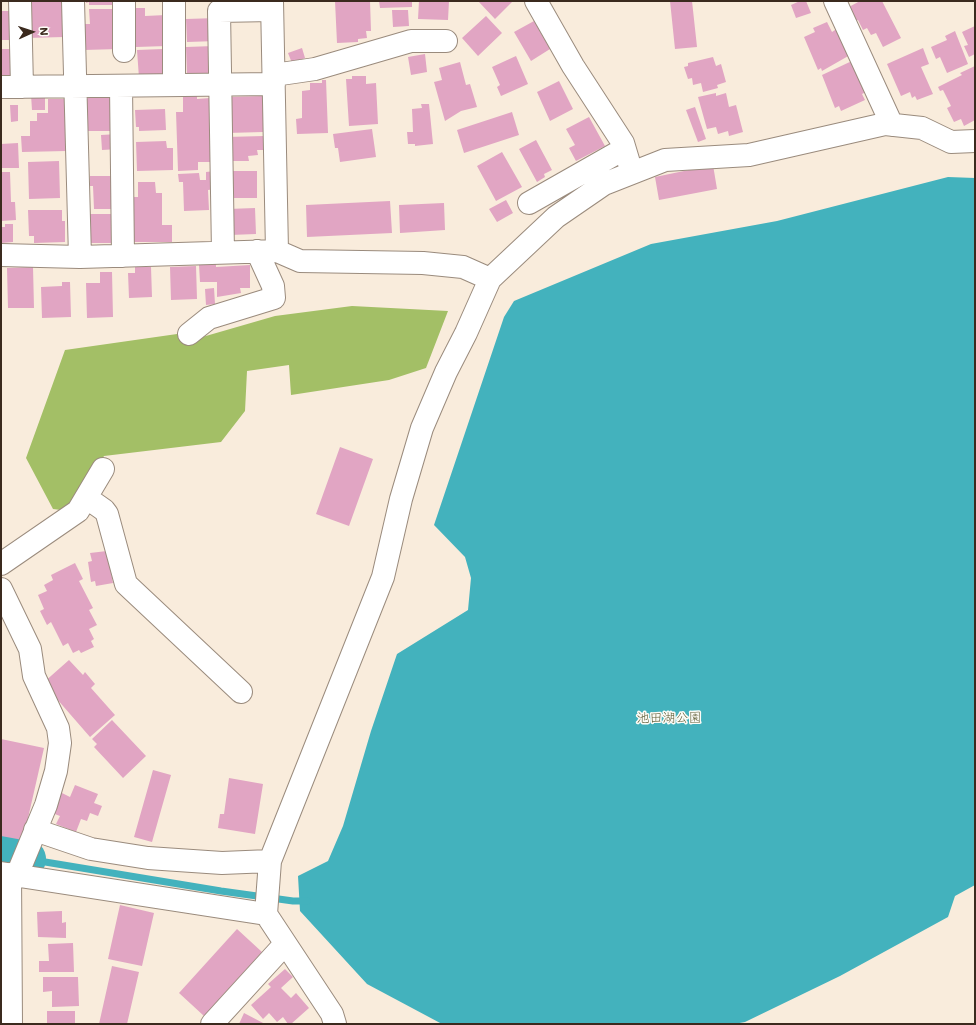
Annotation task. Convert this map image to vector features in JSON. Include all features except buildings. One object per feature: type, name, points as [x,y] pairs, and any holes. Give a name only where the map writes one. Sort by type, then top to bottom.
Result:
[{"type":"street","points":[[20,1],[11,87],[220,85],[274,80],[411,41],[446,42]]},
{"type":"street","points":[[73,1],[74,86],[80,257]]},
{"type":"street","points":[[124,1],[124,51]]},
{"type":"street","points":[[174,1],[174,85]]},
{"type":"street","points":[[536,1],[573,66],[623,143],[632,173]]},
{"type":"street","points":[[835,1],[892,125]]},
{"type":"street","points":[[189,334],[209,318],[274,298],[267,251],[274,80],[272,5],[219,11],[223,252]]},
{"type":"street","points":[[121,86],[123,256]]},
{"type":"street","points":[[335,1024],[332,1014],[285,944],[267,910],[270,872],[383,577],[401,499],[422,428],[446,372],[466,333],[490,279],[556,217],[604,184],[665,160],[748,154],[884,124],[922,128],[951,142],[975,141]]},
{"type":"street","points":[[529,203],[624,149]]},
{"type":"street","points":[[1,255],[80,257],[267,251],[300,261],[423,263],[463,267],[490,279]]},
{"type":"street","points":[[1,564],[78,511],[103,469]]},
{"type":"street","points":[[87,498],[104,510],[107,514],[126,584],[241,692]]},
{"type":"street","points":[[1,589],[30,649],[34,676],[58,728],[60,743],[56,770],[48,798],[31,839],[11,874],[11,1024]]},
{"type":"street","points":[[31,839],[148,858],[222,863],[270,872]]},
{"type":"street","points":[[11,874],[267,910]]},
{"type":"street","points":[[212,1024],[285,944]]},
{"type":"green space","points":[[352,306],[448,311],[426,368],[389,380],[291,395],[289,365],[247,371],[245,411],[221,442],[104,456],[69,511],[53,509],[26,458],[65,350],[184,333],[192,340],[275,316]]},
{"type":"water","name":"池田湖公園","points":[[948,177],[975,178],[975,885],[955,896],[948,917],[840,976],[745,1022],[734,1024],[442,1024],[367,984],[300,911],[298,876],[328,861],[343,826],[371,731],[397,654],[468,610],[471,578],[465,557],[434,525],[504,317],[514,301],[651,244],[777,221]]},
{"type":"waterway","points":[[1,853],[26,859]]},
{"type":"waterway","points":[[27,859],[221,891],[293,901],[307,901]]}]
